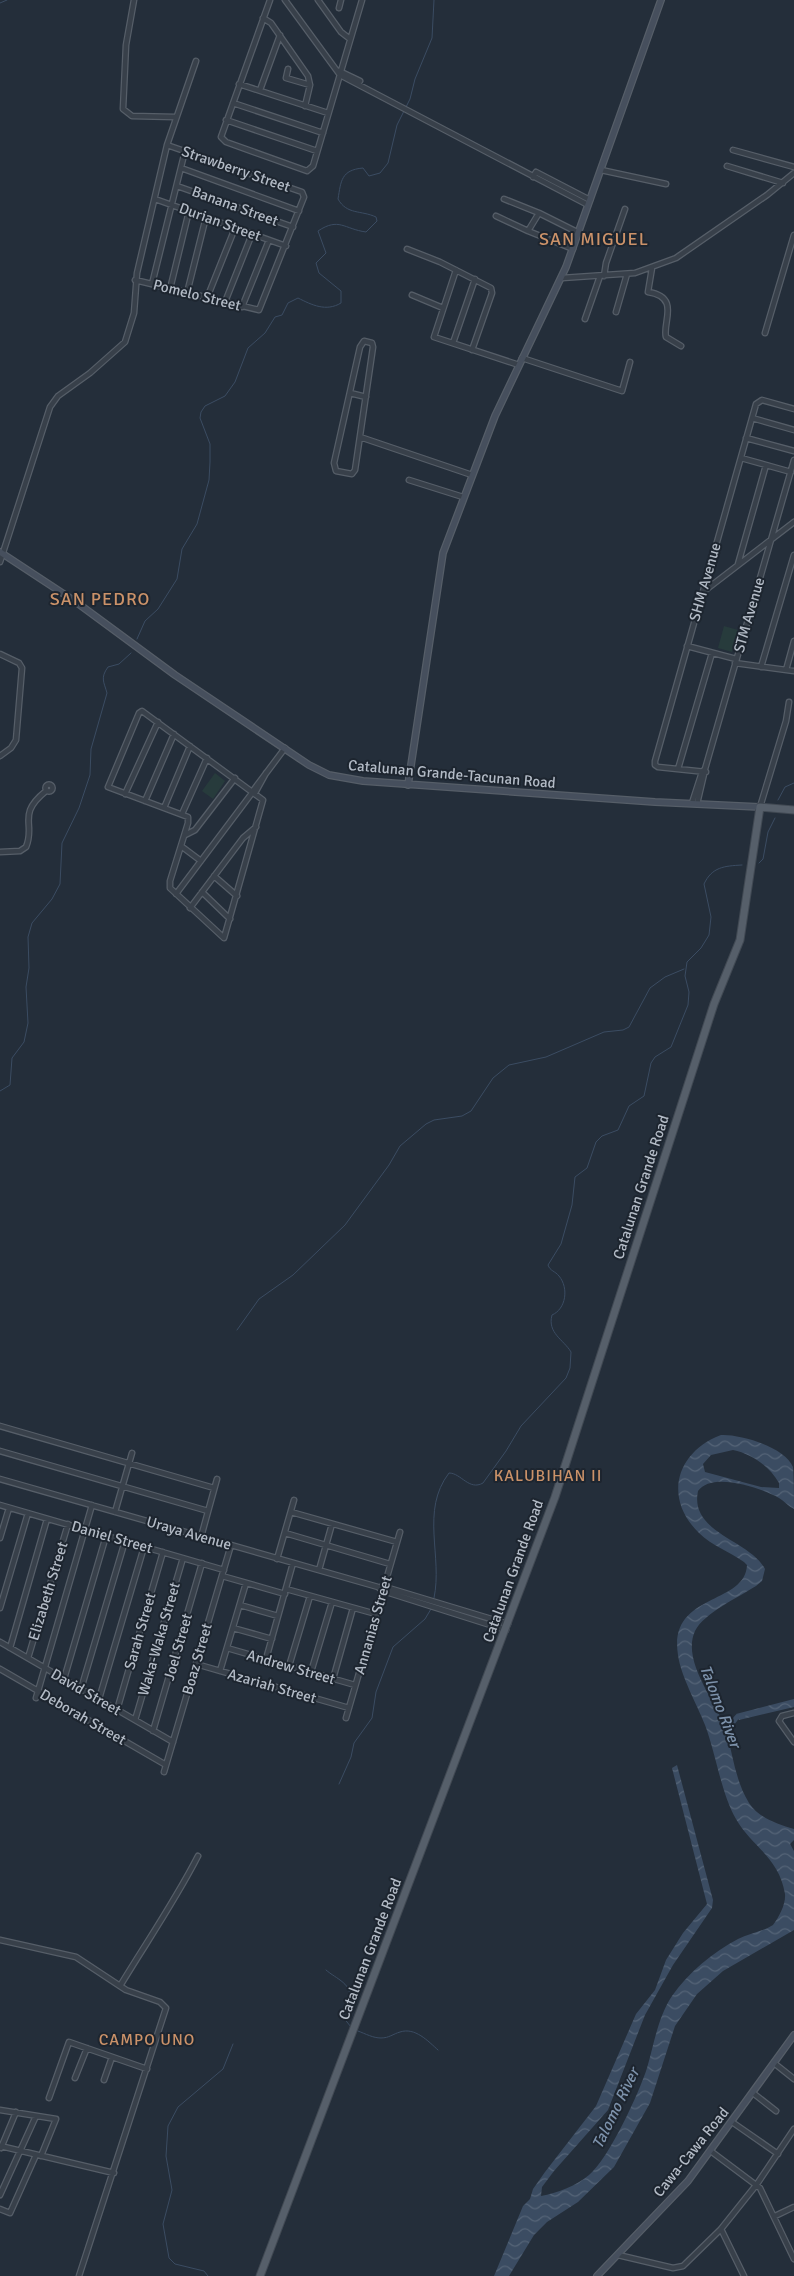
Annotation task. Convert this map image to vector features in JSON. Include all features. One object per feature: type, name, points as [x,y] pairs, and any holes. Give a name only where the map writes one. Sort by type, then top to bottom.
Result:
[{"type":"main road","points":[[760,807],[794,810]]},
{"type":"main road","name":"Catalunan Grande Road","points":[[260,2276],[507,1627],[565,1465],[714,1004],[739,947],[744,924],[760,807]]},
{"type":"street","points":[[134,0],[126,45],[123,108],[132,116],[175,117]]},
{"type":"street","points":[[270,0],[221,135],[223,141],[305,170],[312,169],[339,72],[362,0]]},
{"type":"street","points":[[285,0],[339,72],[533,177],[556,186],[589,203]]},
{"type":"street","points":[[318,0],[341,32],[350,38]]},
{"type":"street","points":[[339,8],[341,0]]},
{"type":"street","points":[[408,785],[440,565],[463,497],[495,416],[562,278],[661,0]]},
{"type":"street","points":[[263,18],[271,23],[306,72],[310,85],[305,106]]},
{"type":"street","points":[[260,90],[280,36]]},
{"type":"street","points":[[0,562],[1,553],[50,407],[58,396],[90,373],[125,342],[134,312],[135,280],[167,145],[175,117],[196,61]]},
{"type":"street","points":[[288,70],[286,78],[310,85]]},
{"type":"street","points":[[339,72],[360,81]]},
{"type":"street","points":[[239,84],[328,113]]},
{"type":"street","points":[[232,102],[323,133]]},
{"type":"street","points":[[226,120],[317,151]]},
{"type":"street","name":"Strawberry Street","points":[[167,145],[304,194],[299,210]]},
{"type":"street","points":[[733,150],[794,167]]},
{"type":"street","points":[[152,284],[186,151]]},
{"type":"street","points":[[727,166],[783,183]]},
{"type":"street","points":[[181,168],[299,210],[286,246]]},
{"type":"street","points":[[600,170],[666,184]]},
{"type":"street","points":[[562,278],[627,274],[652,268],[690,248],[783,183],[794,173]]},
{"type":"street","name":"Banana Street","points":[[177,186],[292,227]]},
{"type":"street","name":"Durian Street","points":[[155,199],[286,246]]},
{"type":"street","points":[[504,199],[539,213],[579,233]]},
{"type":"street","points":[[586,319],[624,209]]},
{"type":"street","points":[[170,289],[189,211]]},
{"type":"street","points":[[528,231],[539,213]]},
{"type":"street","points":[[496,216],[573,249]]},
{"type":"street","points":[[187,293],[206,217]]},
{"type":"street","points":[[207,298],[235,228]]},
{"type":"street","points":[[225,302],[252,234]]},
{"type":"street","points":[[765,333],[794,237]]},
{"type":"street","points":[[242,307],[269,240]]},
{"type":"street","name":"Pomelo Street","points":[[135,280],[259,310],[286,246]]},
{"type":"street","points":[[407,249],[475,279],[488,286],[492,291],[472,350]]},
{"type":"street","points":[[652,268],[648,292],[656,293],[664,301],[669,312],[666,337],[681,346]]},
{"type":"street","points":[[456,270],[434,337],[519,365]]},
{"type":"street","points":[[616,312],[627,274]]},
{"type":"street","points":[[452,344],[475,279]]},
{"type":"street","points":[[412,295],[443,308]]},
{"type":"street","points":[[370,342],[373,347],[360,437],[354,472],[348,475],[336,471],[334,463],[350,393],[360,344],[370,342]]},
{"type":"street","points":[[522,358],[622,391],[630,362]]},
{"type":"street","points":[[350,393],[366,397]]},
{"type":"street","name":"SHM Avenue","points":[[678,769],[655,765],[752,418],[758,401],[794,409]]},
{"type":"street","points":[[752,418],[794,430]]},
{"type":"street","points":[[360,437],[472,475]]},
{"type":"street","points":[[746,438],[794,452]]},
{"type":"street","points":[[741,458],[791,472]]},
{"type":"street","name":"STM Avenue","points":[[695,803],[794,460]]},
{"type":"street","points":[[738,565],[766,465]]},
{"type":"street","points":[[409,480],[463,497]]},
{"type":"street","points":[[702,592],[794,522]]},
{"type":"street","name":"Catalunan Grande-Tacunan Road","points":[[1,553],[76,602],[175,675],[320,770],[339,778],[408,785],[760,807]]},
{"type":"street","points":[[761,667],[794,555]]},
{"type":"street","points":[[786,670],[794,641]]},
{"type":"street","points":[[687,646],[761,667],[794,671]]},
{"type":"street","points":[[704,771],[678,769],[712,653]]},
{"type":"street","points":[[0,654],[20,662],[22,668],[16,740],[11,748],[0,756]]},
{"type":"street","points":[[760,807],[786,721],[789,702]]},
{"type":"street","points":[[143,712],[174,734],[262,798],[263,803],[223,938],[170,888],[189,818],[108,786],[139,713],[143,712]]},
{"type":"street","points":[[125,794],[158,722]]},
{"type":"street","points":[[145,801],[174,734]]},
{"type":"street","points":[[164,808],[190,746]]},
{"type":"street","points":[[176,894],[285,748]]},
{"type":"street","points":[[182,814],[207,758]]},
{"type":"street","points":[[185,835],[195,830],[235,778]]},
{"type":"street","points":[[0,852],[20,851],[26,847],[29,812],[35,801],[46,791]]},
{"type":"street","points":[[190,908],[243,838],[256,827]]},
{"type":"street","points":[[181,846],[201,861]]},
{"type":"street","points":[[214,876],[237,896]]},
{"type":"street","points":[[202,892],[230,919]]},
{"type":"street","points":[[0,1426],[214,1488]]},
{"type":"street","points":[[0,1450],[208,1511]]},
{"type":"street","points":[[115,1512],[132,1453]]},
{"type":"street","name":"Uraya Avenue","points":[[0,1479],[382,1588],[485,1623],[507,1627]]},
{"type":"street","points":[[201,1537],[217,1479]]},
{"type":"street","points":[[278,1559],[294,1500]]},
{"type":"street","name":"Daniel Street","points":[[0,1505],[224,1570]]},
{"type":"street","points":[[36,1698],[92,1505]]},
{"type":"street","points":[[0,1538],[9,1508]]},
{"type":"street","points":[[291,1512],[397,1542]]},
{"type":"street","points":[[0,1608],[28,1513]]},
{"type":"street","points":[[10,1648],[47,1519]]},
{"type":"street","name":"Elizabeth Street","points":[[28,1658],[68,1524]]},
{"type":"street","points":[[319,1570],[332,1524]]},
{"type":"street","name":"Annanias Street","points":[[346,1718],[382,1588],[400,1532]]},
{"type":"street","points":[[285,1534],[390,1564]]},
{"type":"street","points":[[64,1679],[106,1536]]},
{"type":"street","points":[[82,1689],[124,1541]]},
{"type":"street","name":"Boaz Street","points":[[164,1772],[231,1545]]},
{"type":"street","points":[[99,1700],[144,1546]]},
{"type":"street","name":"Sarah Street","points":[[117,1710],[163,1552]]},
{"type":"street","name":"Waka-Waka Street","points":[[135,1720],[182,1558]]},
{"type":"street","name":"Joel Street","points":[[153,1731],[202,1563]]},
{"type":"street","points":[[266,1659],[293,1563]]},
{"type":"street","points":[[222,1576],[285,1592],[310,1596],[376,1614]]},
{"type":"street","points":[[220,1672],[246,1583]]},
{"type":"street","points":[[289,1666],[310,1596]]},
{"type":"street","name":"Uraya Avenue","points":[[421,1600],[487,1617],[507,1627]]},
{"type":"street","points":[[311,1672],[332,1602]]},
{"type":"street","points":[[240,1604],[278,1616]]},
{"type":"street","points":[[453,1613],[454,1607]]},
{"type":"street","points":[[332,1679],[353,1608]]},
{"type":"street","points":[[485,1623],[487,1617]]},
{"type":"street","points":[[233,1628],[272,1640]]},
{"type":"street","name":"David Street","points":[[0,1642],[173,1742]]},
{"type":"street","name":"Andrew Street","points":[[227,1648],[355,1686]]},
{"type":"street","name":"Azariah Street","points":[[196,1664],[348,1708]]},
{"type":"street","name":"Deborah Street","points":[[0,1669],[166,1765]]},
{"type":"street","points":[[793,1740],[780,1721],[782,1716],[794,1713]]},
{"type":"street","points":[[120,1986],[162,1916],[179,1894],[198,1856]]},
{"type":"street","points":[[0,1940],[76,1957],[120,1986],[160,2002],[166,2008],[79,2276]]},
{"type":"street","name":"Cawa-Cawa Road","points":[[597,2276],[680,2190],[712,2152],[794,2035]]},
{"type":"street","points":[[49,2098],[69,2042],[147,2069]]},
{"type":"street","points":[[76,2078],[87,2048]]},
{"type":"street","points":[[104,2080],[112,2057]]},
{"type":"street","points":[[774,2063],[794,2079]]},
{"type":"street","points":[[753,2093],[776,2111]]},
{"type":"street","points":[[0,2110],[56,2119],[10,2213],[0,2209]]},
{"type":"street","points":[[16,2112],[0,2148],[114,2172]]},
{"type":"street","points":[[0,2195],[36,2116]]},
{"type":"street","points":[[732,2122],[778,2154]]},
{"type":"street","points":[[618,2255],[680,2267],[721,2228],[757,2184],[794,2130]]},
{"type":"street","points":[[712,2152],[757,2184],[775,2216],[794,2258]]},
{"type":"street","points":[[775,2216],[794,2207]]},
{"type":"street","points":[[721,2228],[744,2276]]},
{"type":"green space","points":[[724,626],[738,630],[732,652],[718,648]]},
{"type":"green space","points":[[215,773],[225,781],[213,799],[202,791]]},
{"type":"water","points":[[721,1435],[750,1439],[781,1453],[793,1467],[794,1509],[771,1494],[737,1483],[714,1482],[705,1485],[698,1491],[698,1505],[703,1517],[722,1535],[747,1550],[765,1569],[762,1581],[722,1606],[700,1624],[695,1631],[692,1643],[696,1668],[722,1719],[737,1776],[744,1794],[758,1813],[775,1823],[794,1829],[794,1840],[790,1844],[794,1851],[794,1930],[723,1971],[697,1994],[675,2026],[650,2103],[614,2167],[578,2202],[547,2222],[534,2235],[509,2276],[494,2276],[523,2206],[530,2199],[533,2189],[545,2172],[596,2106],[636,2014],[655,1990],[666,1960],[683,1933],[707,1904],[672,1768],[677,1765],[713,1900],[712,1908],[673,1965],[645,2015],[608,2110],[554,2171],[542,2187],[541,2196],[566,2188],[584,2179],[597,2167],[605,2155],[637,2093],[647,2068],[663,2013],[678,1987],[693,1971],[719,1950],[742,1937],[773,1925],[783,1906],[785,1894],[777,1871],[771,1861],[742,1829],[731,1809],[722,1785],[705,1725],[686,1681],[678,1655],[678,1635],[684,1620],[695,1610],[734,1588],[743,1578],[747,1565],[699,1533],[688,1519],[681,1505],[678,1491],[680,1477],[685,1464],[706,1443]],"holes":[[[733,1450],[765,1466],[779,1483],[779,1488],[761,1487],[705,1472],[703,1464],[711,1455]]]},
{"type":"water","points":[[794,1699],[794,1707],[739,1720],[736,1714]]},
{"type":"waterway","points":[[0,3],[7,0]]},
{"type":"waterway","points":[[137,639],[145,621],[158,609],[177,579],[182,549],[197,524],[209,480],[210,462],[210,444],[200,418],[201,412],[205,406],[225,396],[235,382],[248,348],[265,333],[275,317],[282,315],[288,303],[298,298],[324,307],[335,306],[341,303],[341,291],[319,273],[316,263],[326,253],[318,231],[337,224],[366,232],[377,221],[376,217],[350,210],[342,204],[338,199],[341,182],[350,171],[363,168],[369,176],[380,173],[388,163],[397,125],[410,99],[415,79],[432,38],[434,0]]},
{"type":"waterway","points":[[0,1091],[10,1085],[12,1058],[24,1042],[28,1023],[26,987],[29,968],[28,937],[32,923],[52,899],[60,884],[62,843],[79,808],[90,775],[91,749],[107,693],[103,680],[104,674],[108,667],[119,664],[131,653]]},
{"type":"waterway","points":[[778,800],[785,787],[794,783]]},
{"type":"waterway","points":[[759,863],[763,859],[768,832],[775,818]]},
{"type":"waterway","points":[[434,1598],[436,1582],[434,1518],[440,1488],[449,1473],[473,1485],[483,1483],[521,1426],[566,1378],[570,1368],[571,1352],[557,1336],[551,1321],[552,1315],[557,1312],[563,1303],[565,1292],[559,1276],[548,1265],[561,1244],[572,1205],[575,1177],[587,1168],[596,1142],[602,1136],[618,1130],[629,1106],[644,1096],[651,1063],[655,1057],[671,1047],[688,1005],[689,992],[685,976],[687,962],[701,948],[709,935],[711,917],[704,884],[707,878],[719,868],[742,865]]},
{"type":"waterway","points":[[237,1330],[259,1299],[293,1275],[345,1225],[389,1165],[400,1146],[426,1124],[434,1120],[462,1116],[471,1111],[493,1078],[509,1065],[546,1057],[604,1032],[623,1030],[629,1027],[650,988],[665,977],[684,969]]},
{"type":"waterway","points":[[339,1784],[351,1757],[354,1743],[372,1718],[376,1692],[393,1647],[425,1619],[431,1609]]},
{"type":"waterway","name":"Talomo River","points":[[723,1735],[737,1717],[743,1716]]},
{"type":"waterway","points":[[326,1970],[343,1982],[349,1990],[349,2001],[343,2017],[351,2027]]},
{"type":"waterway","points":[[358,2031],[372,2037],[381,2038],[400,2032],[411,2031],[421,2036],[438,2050]]},
{"type":"waterway","points":[[208,2276],[204,2271],[175,2264],[169,2258],[163,2224],[172,2190],[166,2156],[168,2126],[178,2107],[223,2069],[233,2044]]},
{"type":"district","name":"SAN MIGUEL","points":[[594,239]]},
{"type":"district","name":"SAN PEDRO","points":[[100,599]]},
{"type":"district","name":"KALUBIHAN II","points":[[548,1475]]},
{"type":"district","name":"CAMPO UNO","points":[[147,2039]]}]
